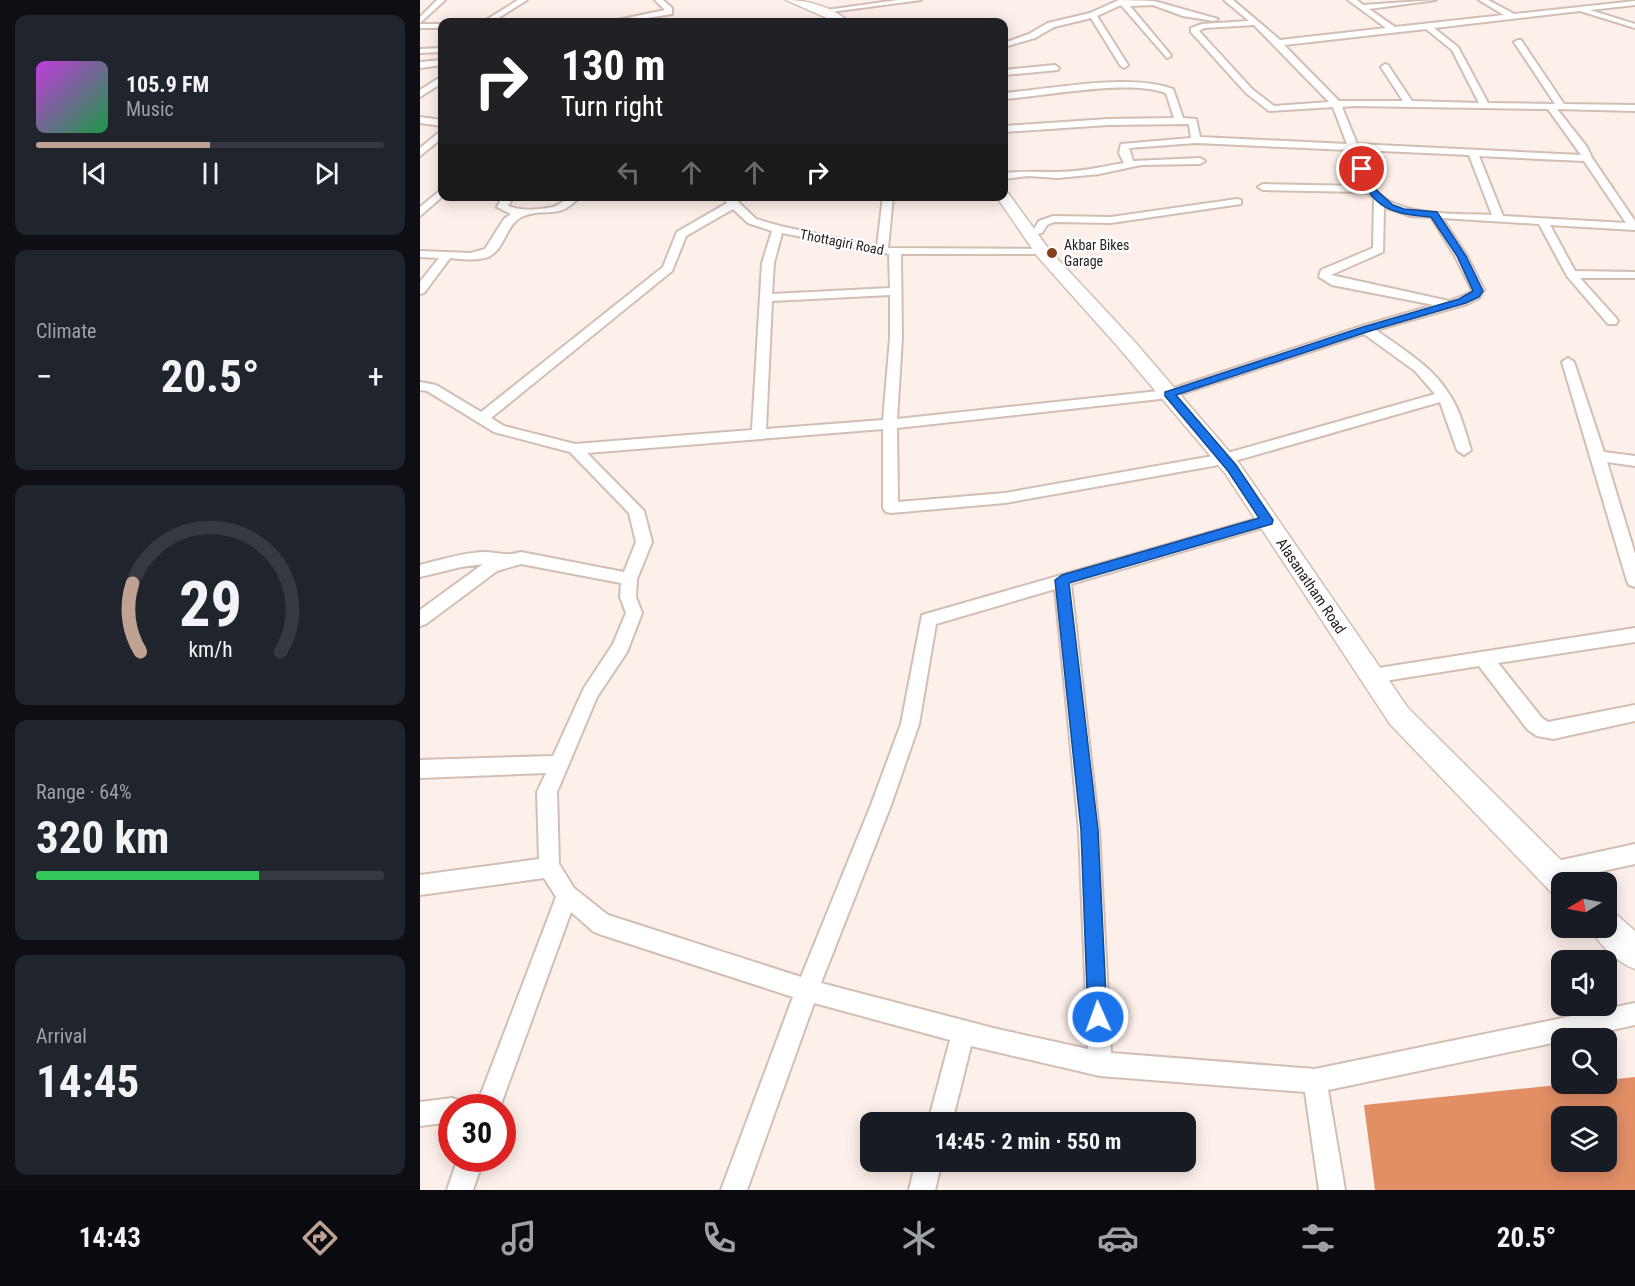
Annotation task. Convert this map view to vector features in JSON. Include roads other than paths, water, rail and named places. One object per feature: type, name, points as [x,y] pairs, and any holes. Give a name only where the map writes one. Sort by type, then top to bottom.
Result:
[{"type":"main road","points":[[791,0],[836,18]]},
{"type":"main road","name":"Alasanatham Road","points":[[1007,201],[1036,242],[1224,459],[1399,716],[1552,872]]},
{"type":"main road","points":[[1617,936],[1635,953]]},
{"type":"street","points":[[420,21],[441,0]]},
{"type":"street","points":[[494,18],[523,0]]},
{"type":"street","points":[[635,18],[669,12],[668,8],[658,0]]},
{"type":"street","points":[[823,11],[928,0]]},
{"type":"street","points":[[1228,0],[1251,24],[1278,43],[1336,104],[1369,189],[1390,207],[1402,212],[1634,227]]},
{"type":"street","points":[[1353,0],[1393,30]]},
{"type":"street","points":[[1362,7],[1432,0]]},
{"type":"street","points":[[1483,0],[1513,17]]},
{"type":"street","points":[[1596,0],[1607,6]]},
{"type":"street","points":[[1008,44],[1032,36],[1051,25],[1094,15],[1103,9],[1124,2],[1154,3],[1197,17],[1251,24]]},
{"type":"street","points":[[1124,2],[1167,56]]},
{"type":"street","points":[[1278,43],[1635,3]]},
{"type":"street","points":[[1551,6],[1560,11]]},
{"type":"street","points":[[1580,9],[1635,26]]},
{"type":"street","points":[[1094,15],[1124,65]]},
{"type":"street","points":[[1251,24],[1202,26],[1194,30],[1250,91],[1272,109],[1336,104],[1635,108]]},
{"type":"street","points":[[420,26],[438,26]]},
{"type":"street","points":[[1427,26],[1455,49],[1485,105]]},
{"type":"street","points":[[1518,42],[1562,107]]},
{"type":"street","points":[[420,51],[438,50]]},
{"type":"street","points":[[420,65],[438,63]]},
{"type":"street","points":[[1384,67],[1409,104]]},
{"type":"street","points":[[1008,73],[1055,68]]},
{"type":"street","points":[[420,94],[438,83]]},
{"type":"street","points":[[1008,96],[1100,87],[1159,86],[1170,91],[1179,121]]},
{"type":"street","points":[[1550,106],[1584,150],[1587,158],[1634,227]]},
{"type":"street","points":[[420,120],[438,122]]},
{"type":"street","points":[[1008,129],[1108,122],[1193,121],[1196,140]]},
{"type":"street","points":[[420,153],[438,137]]},
{"type":"street","points":[[1130,164],[1124,153],[1124,146],[1196,140],[1587,158]]},
{"type":"street","points":[[1473,153],[1499,219]]},
{"type":"street","points":[[1008,176],[1028,173],[1058,175],[1086,173],[1130,164],[1200,161]]},
{"type":"street","points":[[1263,187],[1369,189]]},
{"type":"street","points":[[420,213],[438,196]]},
{"type":"street","points":[[1379,197],[1381,247],[1379,250],[1325,272],[1325,277],[1332,281],[1449,305]]},
{"type":"street","points":[[506,201],[502,207],[520,214]]},
{"type":"street","points":[[420,254],[476,256],[487,253],[510,219],[520,214],[561,209],[570,201]]},
{"type":"street","points":[[482,418],[668,269],[681,234],[730,201]]},
{"type":"street","name":"Thottagiri Road","points":[[732,201],[752,221],[778,229],[888,252],[1036,242]]},
{"type":"street","points":[[888,201],[888,252],[895,291],[896,338],[890,424],[891,508],[1005,498],[1224,459],[1444,396]]},
{"type":"street","points":[[1036,242],[1043,222],[1053,219],[1111,220],[1237,202]]},
{"type":"street","points":[[420,386],[431,388],[499,429],[575,449],[890,424],[1169,394],[1476,295],[1478,291],[1461,256],[1434,214]]},
{"type":"street","points":[[1543,222],[1571,274],[1612,321]]},
{"type":"street","points":[[759,435],[768,263],[778,229]]},
{"type":"street","points":[[420,290],[447,255]]},
{"type":"street","points":[[1571,274],[1635,275]]},
{"type":"street","points":[[766,298],[895,291]]},
{"type":"street","points":[[1366,329],[1422,371],[1444,396],[1464,450]]},
{"type":"street","points":[[1568,362],[1635,580]]},
{"type":"street","points":[[575,449],[636,511],[644,542],[629,579],[628,597],[634,613],[621,647],[590,693],[547,792],[549,867],[567,894],[602,924],[807,990],[963,1033],[1100,1064],[1316,1081],[1635,1014]]},
{"type":"street","points":[[1598,456],[1635,461]]},
{"type":"street","points":[[734,1190],[807,990],[881,805],[910,724],[927,620],[1267,520]]},
{"type":"street","points":[[420,571],[475,560],[494,558],[503,561]]},
{"type":"street","points":[[420,619],[492,566],[503,561],[521,558],[629,579]]},
{"type":"street","points":[[1062,580],[1089,830],[1100,1064]]},
{"type":"street","points":[[1372,676],[1635,635]]},
{"type":"street","points":[[1483,658],[1535,724],[1544,730],[1553,731],[1635,713]]},
{"type":"street","points":[[420,769],[559,764]]},
{"type":"street","points":[[1575,872],[1635,855]]},
{"type":"street","points":[[420,885],[549,867]]},
{"type":"street","points":[[490,1094],[567,894]]},
{"type":"street","points":[[943,1112],[963,1033]]},
{"type":"street","points":[[1316,1081],[1332,1190]]},
{"type":"street","points":[[420,1114],[438,1112]]},
{"type":"street","points":[[460,1190],[466,1172]]},
{"type":"street","points":[[922,1190],[926,1172]]},
{"type":"place","name":"Akbar Bikes Garage","points":[[1052,253]]}]
